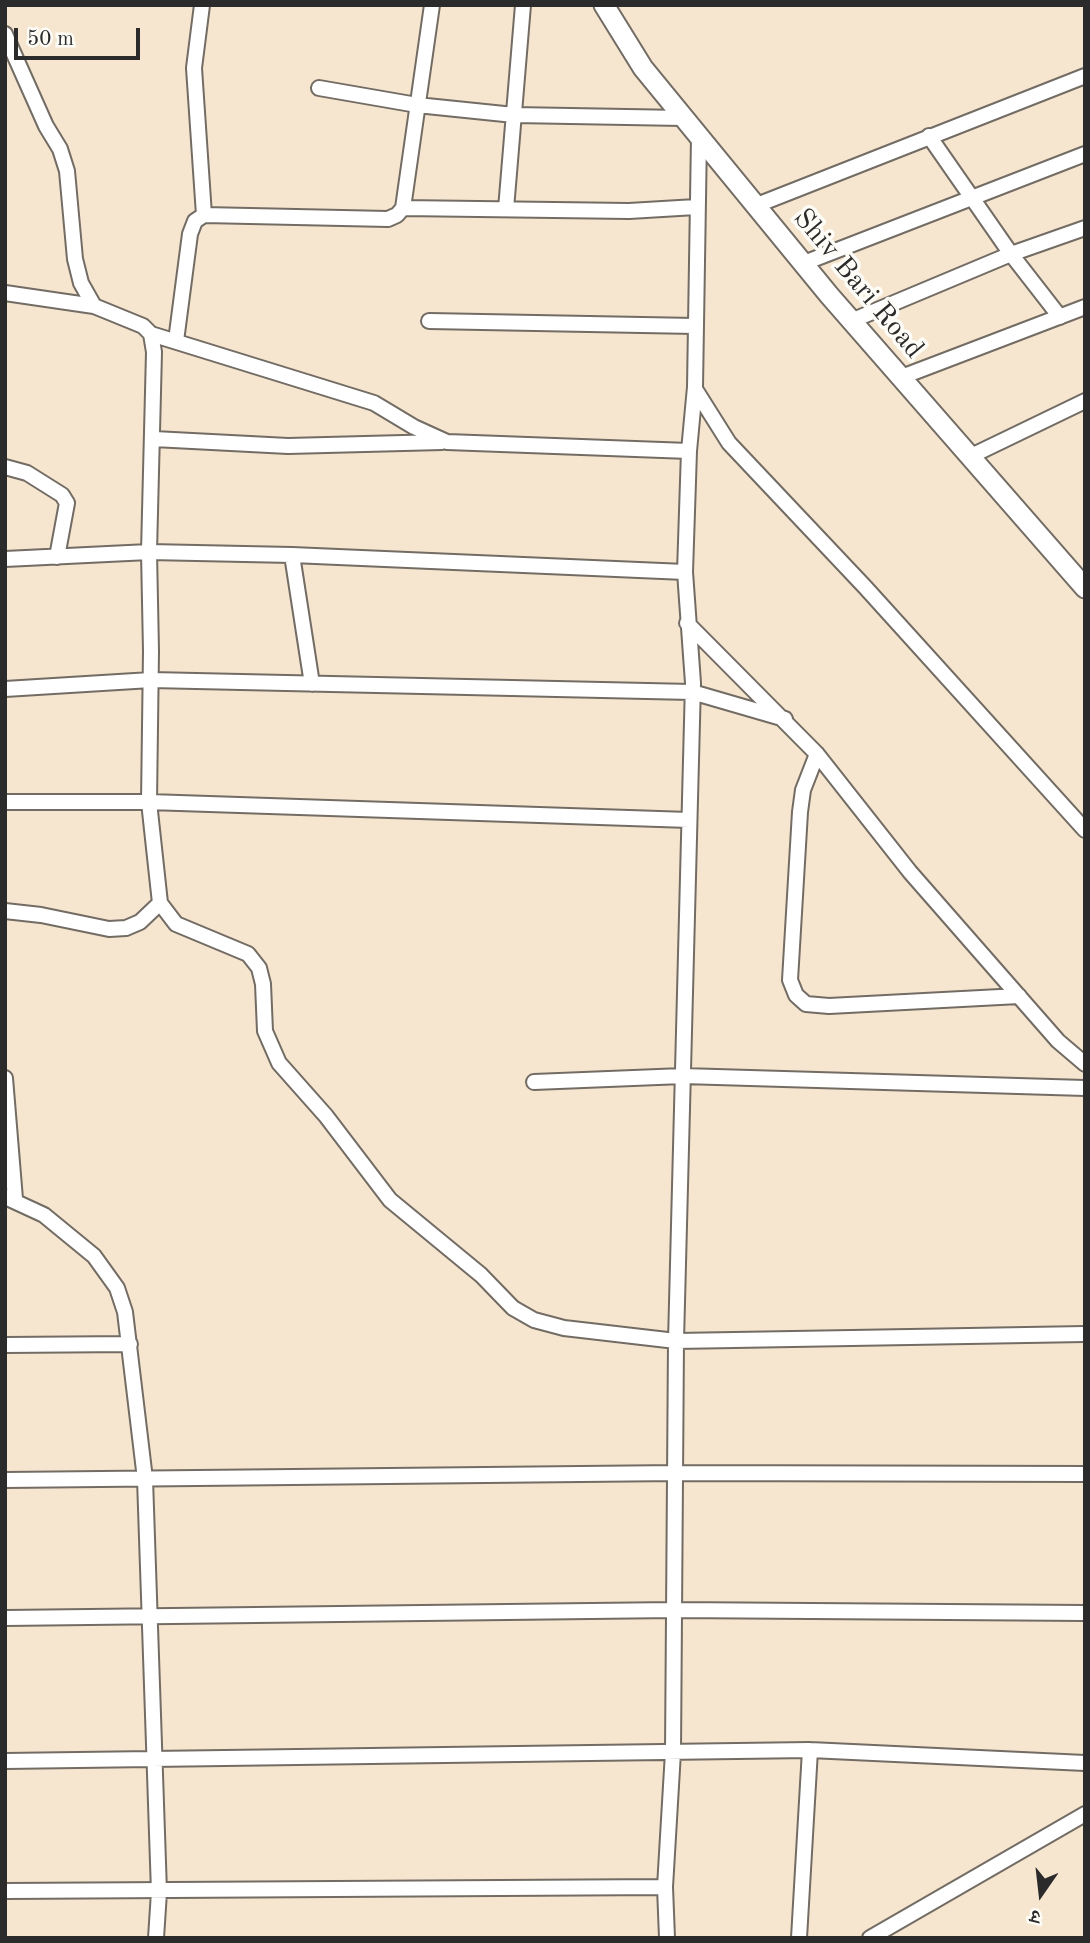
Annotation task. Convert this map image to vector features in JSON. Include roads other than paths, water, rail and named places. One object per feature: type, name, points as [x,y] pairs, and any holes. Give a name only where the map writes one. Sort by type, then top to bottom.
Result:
[{"type":"street","points":[[202,5],[194,68],[204,215]]},
{"type":"street","points":[[176,341],[190,234],[195,221],[204,215],[388,219],[403,208],[432,5]]},
{"type":"street","points":[[506,209],[523,5]]},
{"type":"street","name":"Shiv Bari Road","points":[[604,5],[643,68],[699,137],[899,378],[1085,588]]},
{"type":"street","points":[[5,34],[46,126],[60,149],[66,171],[80,283],[94,306]]},
{"type":"street","points":[[757,205],[1085,76]]},
{"type":"street","points":[[319,88],[417,105],[514,115],[683,117]]},
{"type":"street","points":[[929,136],[1011,254],[1060,317]]},
{"type":"street","points":[[667,1938],[664,1887],[673,1752],[676,1341],[692,692],[684,572],[689,451],[695,387],[699,137]]},
{"type":"street","points":[[804,263],[970,196],[1085,154]]},
{"type":"street","points":[[403,208],[629,211],[696,207]]},
{"type":"street","points":[[851,321],[1011,254],[1085,228]]},
{"type":"street","points":[[5,293],[94,306],[133,321],[151,334],[374,403],[414,427],[447,442]]},
{"type":"street","points":[[899,378],[1085,307]]},
{"type":"street","points":[[429,321],[695,326]]},
{"type":"street","points":[[151,334],[155,370],[149,552],[149,802],[160,903],[176,923],[248,954],[261,976],[265,1031],[279,1063],[326,1116],[390,1200],[481,1275],[513,1308],[534,1320],[564,1328],[676,1341],[1085,1334]]},
{"type":"street","points":[[695,387],[729,443],[1085,830]]},
{"type":"street","points":[[969,457],[1085,401]]},
{"type":"street","points":[[154,439],[288,446],[447,442],[689,451]]},
{"type":"street","points":[[5,467],[27,473],[62,495],[67,503],[57,557]]},
{"type":"street","points":[[5,559],[149,552],[292,555],[684,572]]},
{"type":"street","points":[[292,555],[312,684]]},
{"type":"street","points":[[687,623],[817,754],[910,872],[1058,1041],[1085,1064]]},
{"type":"street","points":[[5,689],[151,680],[692,692],[785,719]]},
{"type":"street","points":[[817,754],[803,790],[800,812],[790,980],[796,996],[806,1004],[829,1006],[1019,996]]},
{"type":"street","points":[[5,802],[149,802],[689,820]]},
{"type":"street","points":[[5,911],[109,929],[126,928],[140,922],[160,903]]},
{"type":"street","points":[[534,1082],[683,1076],[1085,1088]]},
{"type":"street","points":[[5,1078],[10,1198],[44,1215],[94,1256],[117,1288],[125,1312],[145,1479],[152,1758],[159,1892],[156,1938]]},
{"type":"street","points":[[5,1345],[130,1344]]},
{"type":"street","points":[[5,1479],[677,1473],[1085,1474]]},
{"type":"street","points":[[5,1618],[674,1610],[1085,1613]]},
{"type":"street","points":[[799,1938],[810,1751]]},
{"type":"street","points":[[5,1760],[810,1751],[1085,1763]]},
{"type":"street","points":[[870,1938],[1085,1814]]},
{"type":"street","points":[[5,1891],[664,1887]]}]
